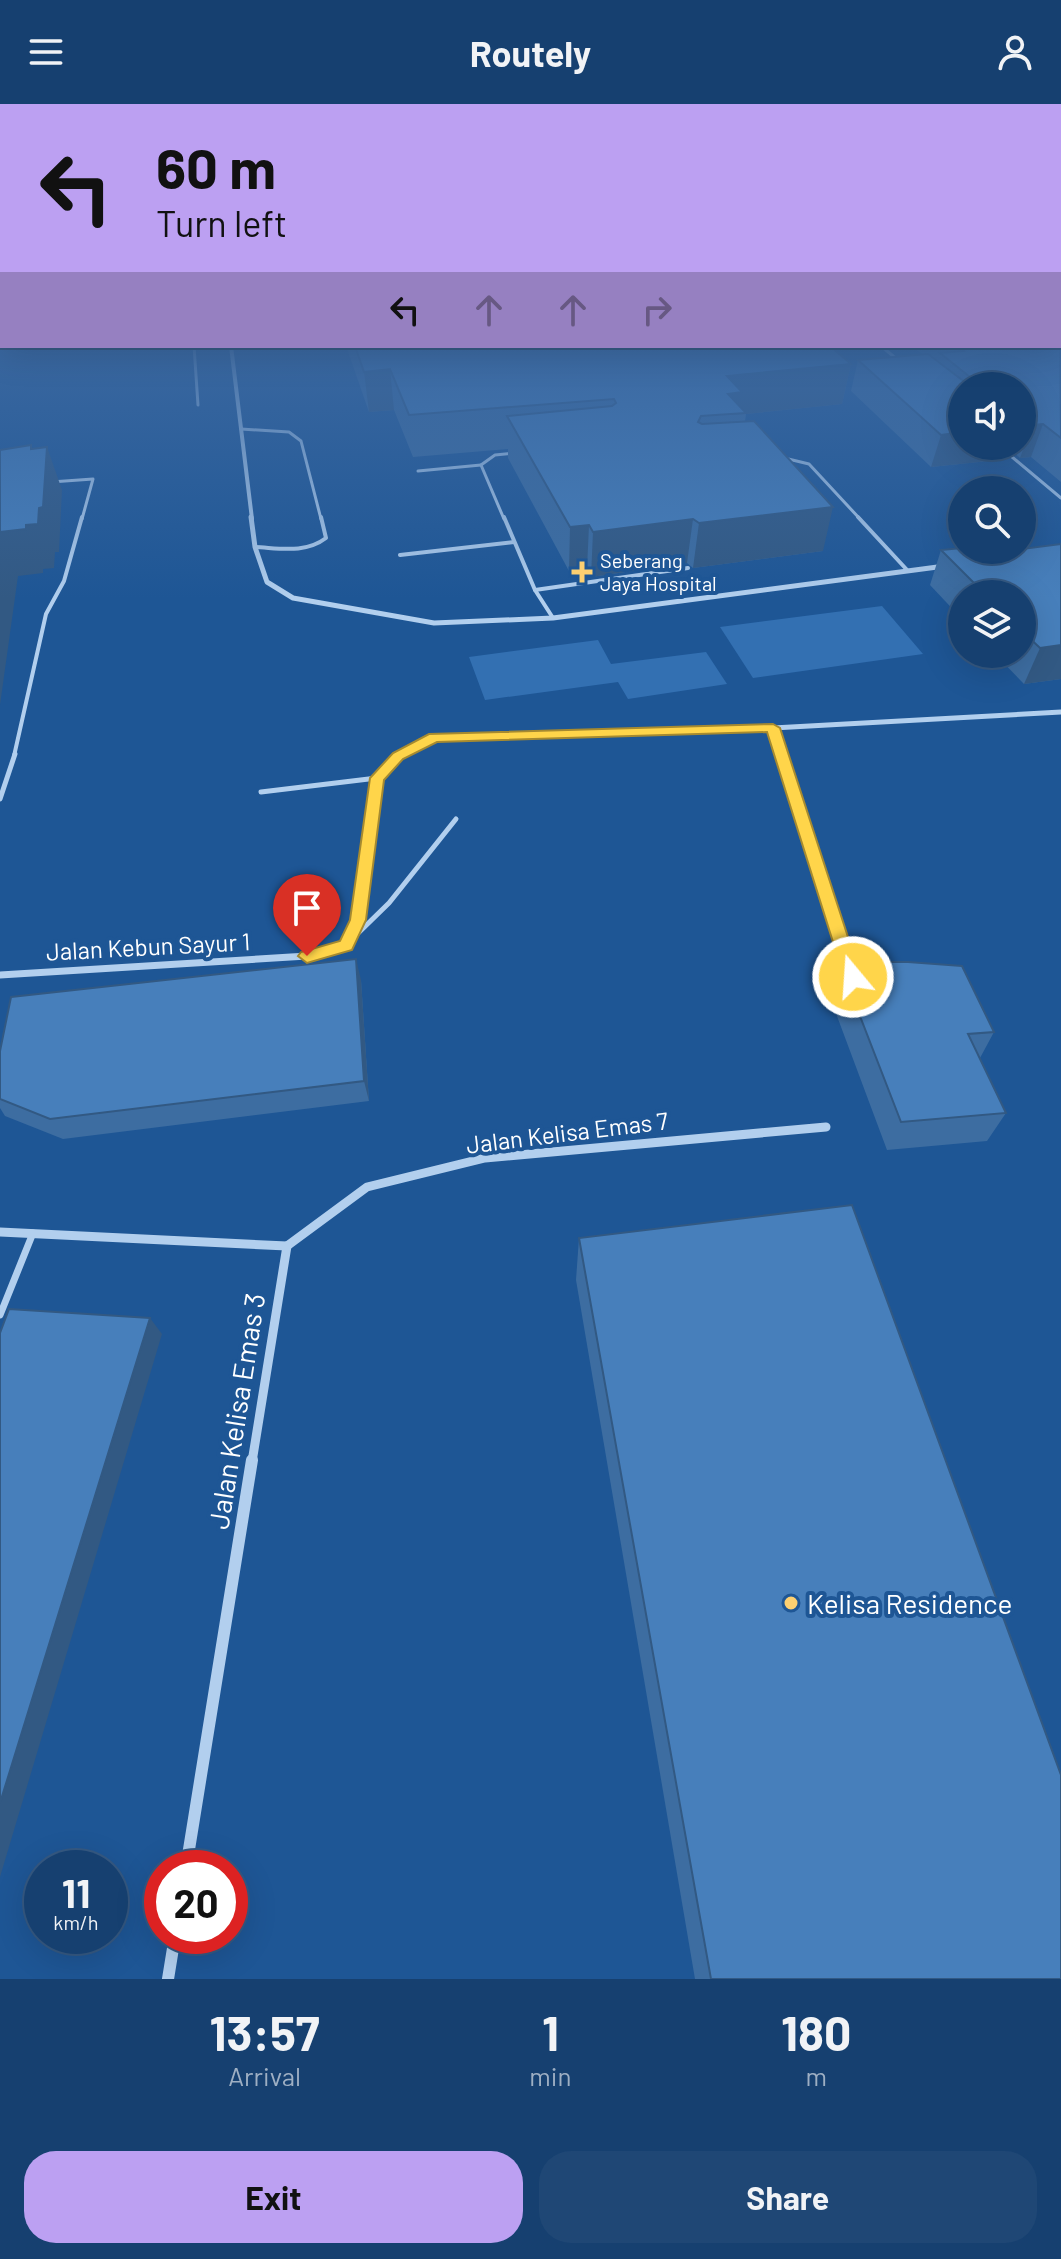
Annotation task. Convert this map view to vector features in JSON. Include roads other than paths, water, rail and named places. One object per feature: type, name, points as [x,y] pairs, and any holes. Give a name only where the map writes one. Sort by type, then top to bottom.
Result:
[{"type":"street","points":[[240,424],[255,547],[267,582],[293,598],[434,623],[553,618],[954,565]]},
{"type":"street","points":[[346,946],[358,920],[377,778],[398,756],[434,737],[773,728],[1061,712]]},
{"type":"street","name":"Jalan Kebun Sayur 1","points":[[0,975],[307,956],[346,946]]},
{"type":"street","name":"Jalan Kelisa Emas 7","points":[[287,1246],[367,1187],[485,1158],[826,1127]]},
{"type":"street","points":[[0,1232],[287,1246]]},
{"type":"street","name":"Jalan Kelisa Emas 3","points":[[189,1850],[287,1246]]},
{"type":"street","points":[[168,1979],[172,1954]]},
{"type":"lane","points":[[241,429],[289,432],[301,441],[326,538],[318,546],[303,548],[255,547]]},
{"type":"lane","points":[[418,471],[481,465],[495,455],[524,452]]},
{"type":"lane","points":[[771,457],[786,456],[809,464],[908,571]]},
{"type":"lane","points":[[1016,460],[1061,498]]},
{"type":"lane","points":[[481,465],[535,590],[553,618]]},
{"type":"lane","points":[[0,799],[10,774],[46,614],[64,581],[93,479],[48,483]]},
{"type":"lane","points":[[400,555],[514,542]]},
{"type":"lane","points":[[535,590],[688,568]]},
{"type":"lane","points":[[773,728],[853,977]]},
{"type":"lane","points":[[0,774],[10,774]]},
{"type":"lane","points":[[261,792],[377,778]]},
{"type":"lane","points":[[346,946],[389,903],[456,819]]},
{"type":"lane","points":[[0,1315],[33,1233]]},
{"type":"place","name":"Seberang Jaya Hospital","points":[[582,572]]},
{"type":"place","name":"Kelisa Residence","points":[[791,1603]]}]
